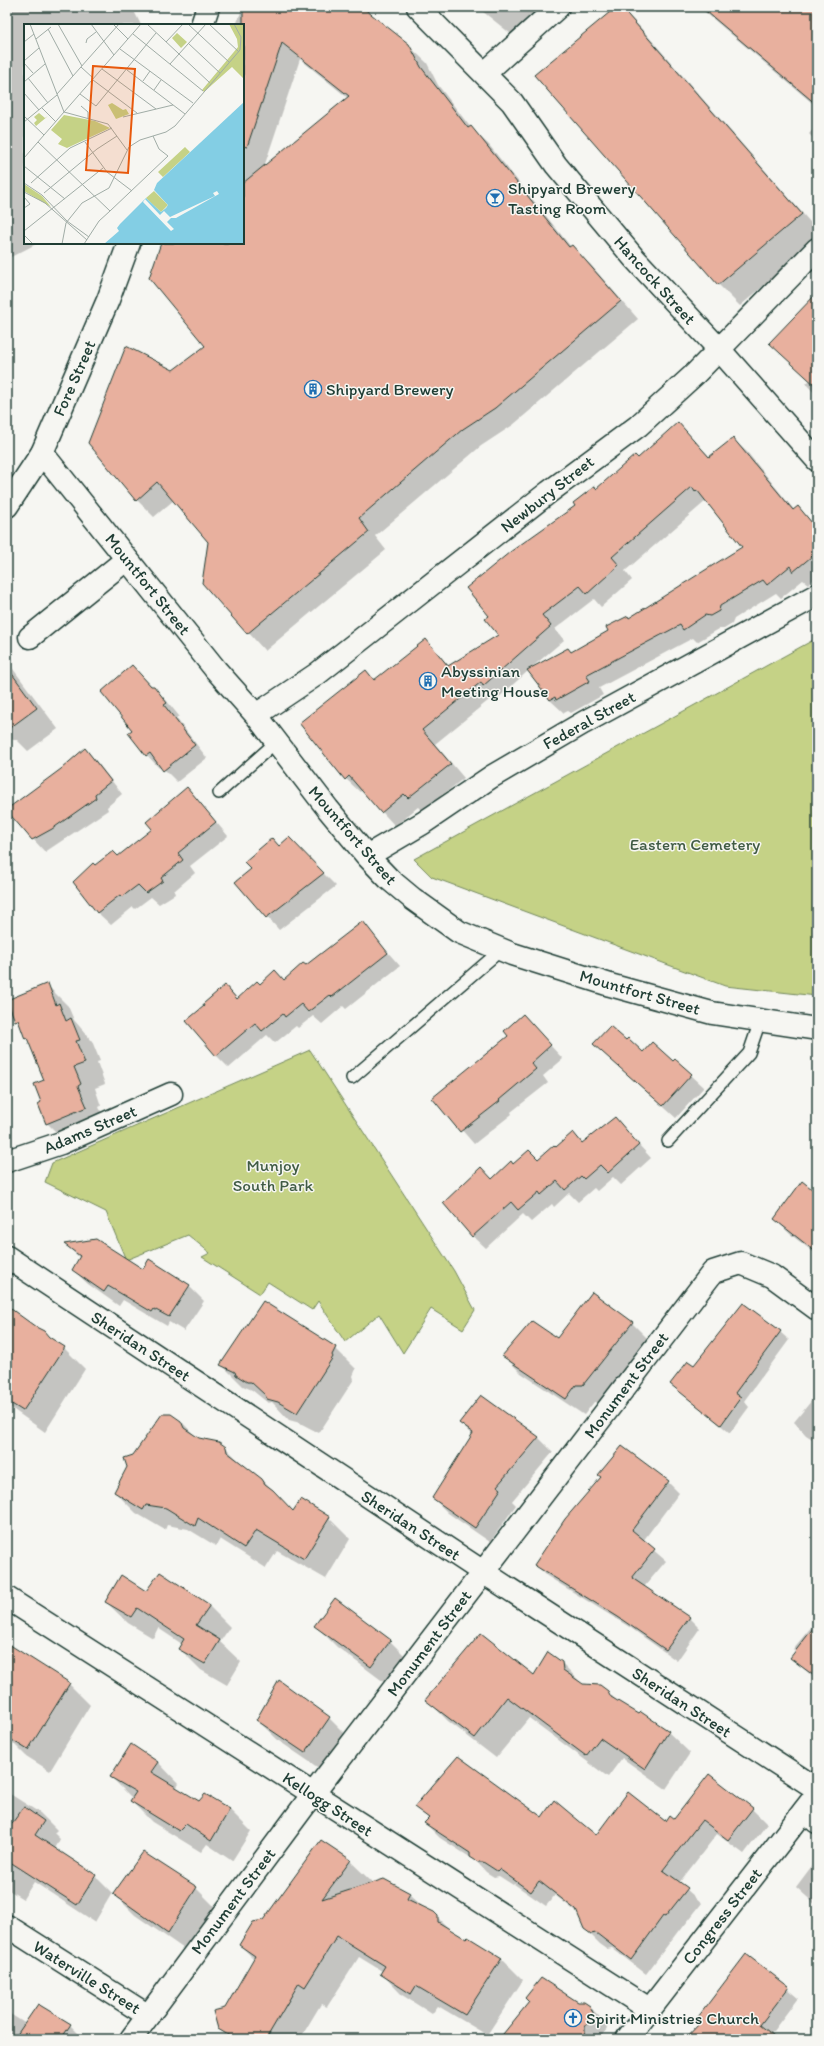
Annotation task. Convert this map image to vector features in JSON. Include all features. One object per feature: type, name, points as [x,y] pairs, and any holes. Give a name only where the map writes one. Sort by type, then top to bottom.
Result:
[{"type":"street","points":[[202,24],[208,7]]},
{"type":"street","name":"Hancock Street","points":[[418,7],[485,73],[512,102],[556,165],[634,258],[718,348],[817,460]]},
{"type":"street","points":[[485,73],[558,7]]},
{"type":"street","name":"Fore Street","points":[[7,506],[42,453],[108,300],[129,244]]},
{"type":"street","name":"Newbury Street","points":[[256,715],[317,674],[549,492],[638,426],[695,374],[718,348],[817,249]]},
{"type":"street","name":"Mountfort Street","points":[[42,453],[216,670],[277,741],[328,809],[389,879],[413,900],[459,932],[501,950],[610,985],[705,1011],[760,1022],[817,1030]]},
{"type":"street","points":[[30,637],[127,559]]},
{"type":"street","name":"Federal Street","points":[[368,856],[423,823],[491,777],[577,727],[817,595]]},
{"type":"street","name":"Adams Street","points":[[7,1161],[61,1143],[171,1094]]},
{"type":"street","name":"Sheridan Street","points":[[7,1257],[483,1572],[817,1790]]},
{"type":"street","name":"Monument Street","points":[[131,2039],[147,2015],[313,1794],[713,1272],[742,1263],[772,1276],[817,1309]]},
{"type":"street","name":"Kellogg Street","points":[[7,1598],[649,2009]]},
{"type":"street","name":"Congress Street","points":[[627,2039],[649,2009],[811,1816],[817,1794]]},
{"type":"street","name":"Waterville Street","points":[[7,1926],[147,2015]]},
{"type":"lane","points":[[219,793],[277,741]]},
{"type":"lane","points":[[352,1078],[501,950]]},
{"type":"lane","points":[[668,1141],[749,1053],[760,1022]]},
{"type":"green space","name":"Eastern Cemetery","points":[[817,638],[817,996],[725,986],[432,877],[414,859]]},
{"type":"green space","name":"Munjoy South Park","points":[[310,1050],[454,1271],[475,1310],[463,1329],[431,1309],[403,1353],[379,1314],[345,1342],[318,1301],[312,1310],[268,1282],[260,1294],[202,1257],[210,1253],[188,1235],[126,1260],[106,1212],[45,1182],[52,1163]]},
{"type":"building","name":"Shipyard Brewery","points":[[243,7],[362,7],[409,44],[421,67],[468,128],[471,126],[569,247],[572,245],[621,301],[495,408],[463,429],[359,518],[369,532],[247,634],[202,583],[208,542],[157,482],[136,501],[88,443],[126,346],[173,370],[205,346],[149,278],[161,244],[244,244],[244,182],[349,96],[282,43],[247,147],[244,146]]},
{"type":"building","points":[[616,7],[621,7],[802,214],[718,285],[534,75]]},
{"type":"building","points":[[701,7],[817,7],[817,105]]},
{"type":"building","points":[[817,293],[817,387],[769,343]]},
{"type":"building","points":[[678,422],[709,457],[733,438],[793,510],[798,506],[817,529],[817,552],[793,572],[790,566],[767,585],[763,580],[720,606],[719,611],[710,616],[705,615],[683,630],[680,625],[586,675],[590,681],[556,700],[555,697],[550,700],[527,670],[568,648],[571,652],[608,631],[606,627],[628,616],[629,618],[742,547],[697,490],[695,492],[692,487],[612,557],[619,565],[587,594],[580,586],[542,615],[551,626],[483,686],[481,682],[422,730],[451,764],[408,798],[404,794],[381,813],[349,776],[345,780],[299,723],[366,670],[374,680],[426,639],[448,666],[498,635],[485,619],[489,616],[466,588],[510,552],[575,506],[573,503],[595,486],[596,489],[635,455],[638,458]]},
{"type":"building","points":[[132,665],[151,686],[154,686],[167,703],[164,705],[195,745],[163,771],[150,753],[146,756],[128,733],[132,730],[101,692]]},
{"type":"building","points":[[7,667],[37,708],[7,730]]},
{"type":"building","points":[[85,748],[111,781],[95,794],[96,798],[52,829],[32,840],[7,811],[7,809],[61,769]]},
{"type":"building","points":[[187,787],[216,822],[178,853],[183,860],[161,878],[163,881],[146,893],[138,885],[122,897],[120,895],[97,913],[73,882],[93,863],[95,865],[113,851],[118,856],[152,829],[146,822]]},
{"type":"building","points":[[289,837],[324,873],[266,918],[235,882],[251,869],[244,862],[272,838],[279,846]]},
{"type":"building","points":[[363,921],[388,953],[332,997],[330,995],[308,1012],[301,1004],[285,1017],[283,1014],[262,1031],[255,1023],[216,1056],[186,1021],[225,985],[237,999],[257,981],[260,984],[275,970],[284,980],[303,963],[306,965]]},
{"type":"building","points":[[48,983],[56,1005],[59,1003],[66,1021],[71,1018],[80,1040],[76,1041],[85,1063],[74,1067],[81,1084],[78,1086],[87,1107],[46,1124],[38,1104],[41,1102],[34,1084],[44,1080],[27,1038],[25,1039],[18,1020],[15,1021],[7,1000]]},
{"type":"building","points":[[523,1014],[551,1045],[531,1063],[536,1069],[499,1100],[500,1101],[460,1132],[432,1098],[508,1036],[504,1031]]},
{"type":"building","points":[[610,1026],[626,1040],[628,1038],[643,1052],[652,1042],[673,1061],[675,1059],[692,1074],[663,1106],[593,1044]]},
{"type":"building","points":[[615,1117],[639,1145],[608,1173],[600,1165],[584,1179],[581,1176],[565,1190],[557,1181],[541,1195],[539,1192],[518,1210],[511,1202],[472,1237],[443,1203],[481,1167],[492,1179],[511,1161],[513,1164],[529,1150],[538,1159],[554,1145],[556,1147],[573,1132],[582,1143]]},
{"type":"building","points":[[802,1181],[817,1193],[817,1253],[774,1219]]},
{"type":"building","points":[[96,1239],[143,1269],[149,1259],[190,1285],[169,1317],[154,1309],[152,1312],[108,1286],[104,1292],[72,1270],[80,1256],[64,1244]]},
{"type":"building","points":[[592,1292],[633,1322],[583,1385],[576,1385],[566,1399],[502,1356],[532,1321],[557,1338]]},
{"type":"building","points":[[263,1301],[336,1347],[332,1355],[333,1357],[297,1413],[278,1402],[267,1399],[265,1395],[251,1382],[247,1382],[236,1375],[235,1372],[220,1365]]},
{"type":"building","points":[[743,1303],[781,1331],[735,1393],[741,1397],[721,1425],[670,1384],[688,1361],[694,1365]]},
{"type":"building","points":[[7,1306],[65,1347],[23,1411],[7,1401]]},
{"type":"building","points":[[481,1395],[539,1437],[497,1486],[501,1489],[475,1528],[432,1498],[473,1433],[459,1423]]},
{"type":"building","points":[[162,1414],[171,1414],[181,1421],[184,1428],[199,1438],[219,1442],[226,1447],[227,1452],[262,1479],[265,1484],[273,1490],[293,1511],[301,1499],[330,1517],[304,1559],[256,1530],[244,1548],[198,1518],[195,1526],[166,1508],[146,1505],[143,1510],[114,1492],[127,1467],[124,1458],[133,1455]]},
{"type":"building","points":[[622,1446],[669,1481],[632,1530],[655,1549],[632,1578],[690,1617],[666,1650],[618,1617],[534,1565],[565,1519],[601,1477],[598,1475]]},
{"type":"building","points":[[160,1572],[210,1605],[196,1625],[220,1640],[205,1664],[178,1649],[184,1639],[137,1608],[131,1617],[105,1602],[121,1575],[146,1591]]},
{"type":"building","points":[[335,1598],[391,1640],[371,1667],[314,1626]]},
{"type":"building","points":[[817,1623],[817,1678],[790,1658]]},
{"type":"building","points":[[481,1633],[534,1675],[548,1652],[562,1662],[563,1670],[583,1684],[600,1685],[608,1691],[611,1697],[639,1714],[641,1712],[669,1731],[645,1769],[600,1738],[586,1756],[507,1697],[475,1738],[425,1700]]},
{"type":"building","points":[[7,1643],[70,1683],[28,1750],[7,1737]]},
{"type":"building","points":[[279,1680],[330,1717],[305,1753],[256,1720]]},
{"type":"building","points":[[131,1744],[158,1762],[151,1772],[199,1801],[205,1794],[230,1809],[211,1841],[186,1824],[179,1831],[130,1801],[136,1792],[110,1777]]},
{"type":"building","points":[[458,1756],[542,1817],[554,1800],[596,1835],[628,1792],[665,1821],[669,1815],[674,1819],[709,1774],[753,1808],[728,1840],[702,1820],[663,1870],[688,1888],[665,1917],[663,1916],[631,1960],[596,1933],[591,1934],[584,1929],[576,1910],[539,1881],[531,1892],[499,1869],[497,1871],[483,1862],[478,1862],[470,1857],[470,1853],[424,1823],[429,1818],[414,1807]]},
{"type":"building","points":[[24,1807],[44,1821],[35,1835],[96,1875],[77,1905],[7,1860],[7,1830]]},
{"type":"building","points":[[321,1840],[351,1860],[322,1899],[384,1879],[410,1893],[407,1899],[434,1912],[438,1916],[438,1922],[466,1939],[468,1937],[502,1958],[465,2015],[416,1986],[411,1994],[380,1974],[385,1966],[337,1936],[305,1987],[299,1983],[266,2039],[235,2039],[218,2029],[213,2011],[225,2008],[255,1956],[239,1945],[253,1922],[263,1920]]},
{"type":"building","points":[[143,1852],[197,1887],[168,1933],[113,1894]]},
{"type":"building","points":[[746,1954],[789,1987],[760,2025],[778,2039],[685,2039],[699,2024],[695,2021]]},
{"type":"building","points":[[541,1978],[578,2002],[584,2002],[590,2006],[594,2015],[585,2027],[585,2032],[579,2039],[499,2039],[529,2002],[525,1998]]},
{"type":"building","points":[[38,2004],[71,2024],[61,2039],[14,2039]]},
{"type":"place","name":"Shipyard Brewery Tasting Room","points":[[495,198]]},
{"type":"place","name":"Shipyard Brewery","points":[[313,389]]},
{"type":"place","name":"Abyssinian Meeting House","points":[[428,681]]},
{"type":"place","name":"Spirit Ministries Church","points":[[573,2018]]}]
